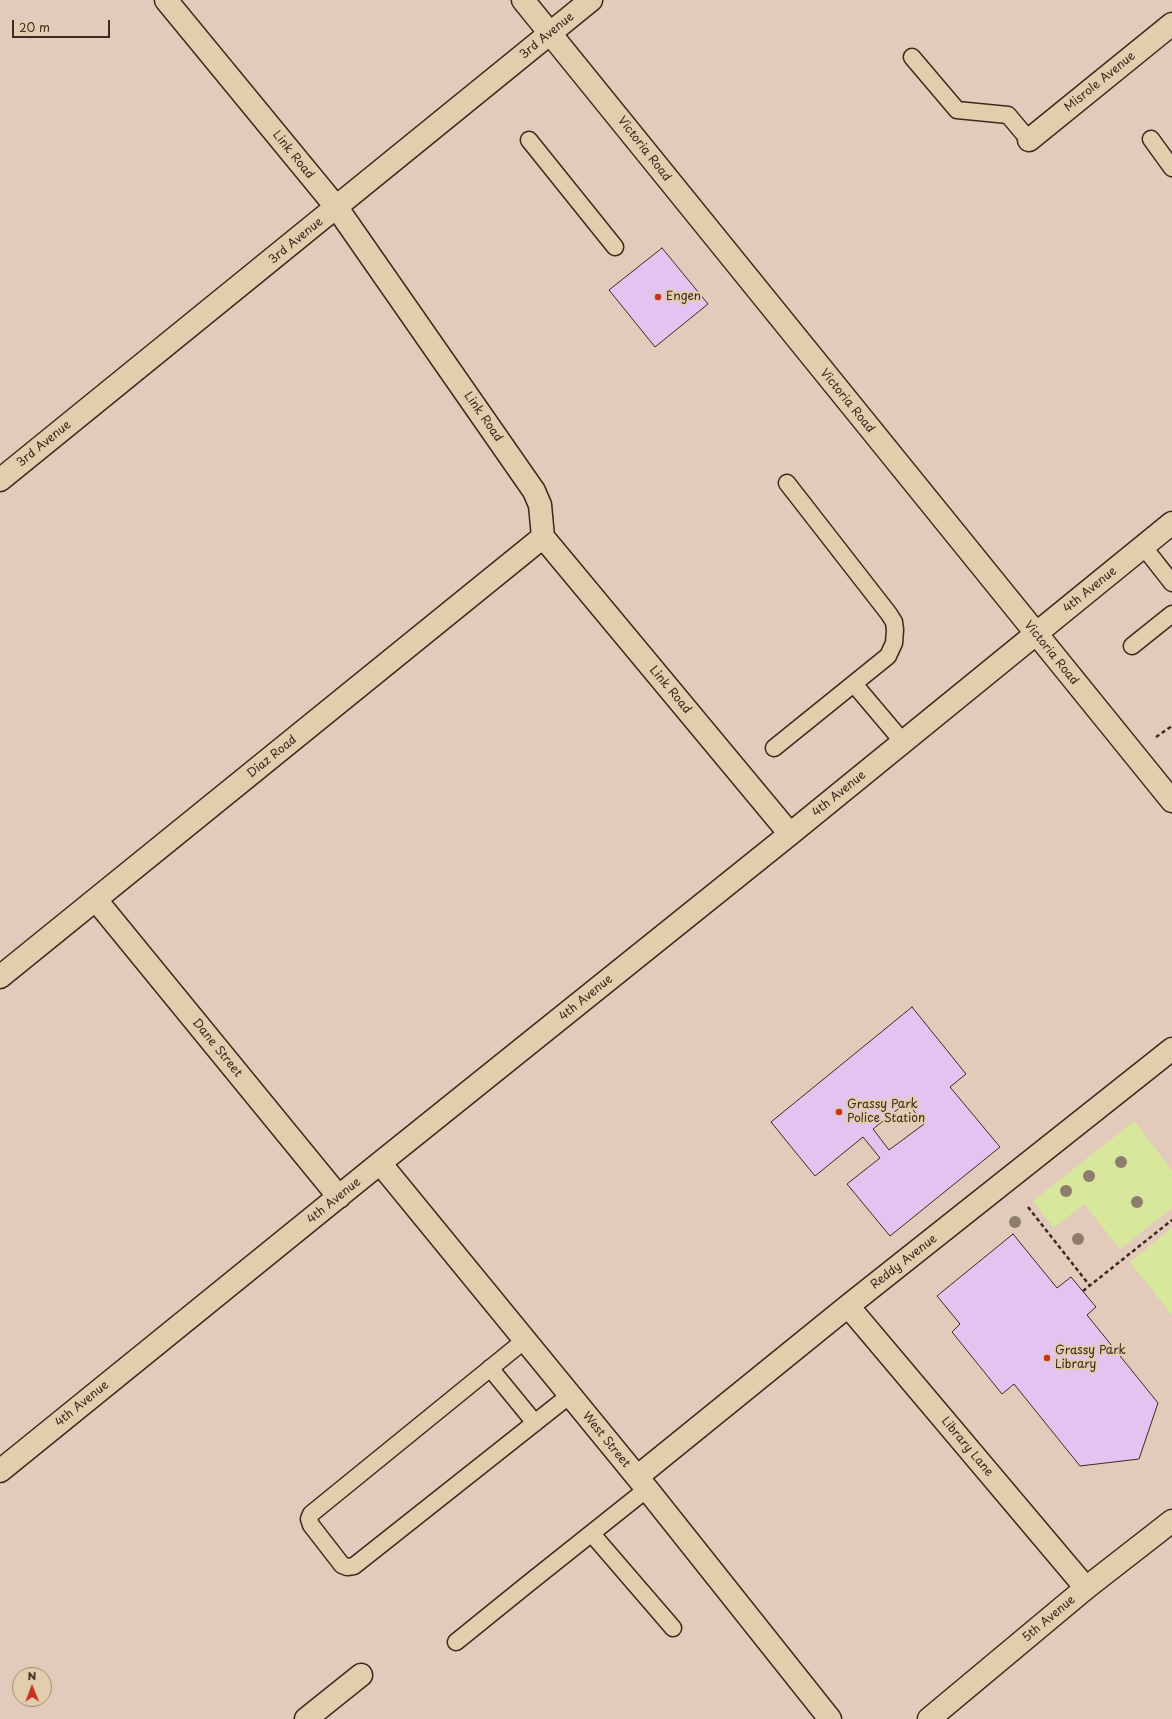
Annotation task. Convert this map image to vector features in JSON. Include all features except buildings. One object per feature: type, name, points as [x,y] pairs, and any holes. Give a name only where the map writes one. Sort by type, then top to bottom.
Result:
[{"type":"street","name":"Link Road","points":[[166,0],[337,208],[534,491],[540,505],[543,537],[790,834]]},
{"type":"street","name":"Victoria Road","points":[[523,0],[602,95],[747,278],[1172,801]]},
{"type":"street","name":"3rd Avenue","points":[[0,480],[337,208],[591,0]]},
{"type":"street","name":"Misrole Avenue","points":[[1029,140],[1172,24]]},
{"type":"street","name":"4th Avenue","points":[[0,1471],[380,1163],[790,834],[1172,523]]},
{"type":"street","name":"Diaz Road","points":[[0,977],[543,537]]},
{"type":"street","name":"Dane Street","points":[[96,900],[339,1197]]},
{"type":"street","name":"Reddy Avenue","points":[[642,1483],[848,1306],[1172,1049]]},
{"type":"street","name":"West Street","points":[[380,1163],[642,1483],[830,1719]]},
{"type":"street","name":"Library Lane","points":[[848,1306],[1086,1588]]},
{"type":"street","name":"5th Avenue","points":[[929,1719],[1086,1588],[1172,1521]]},
{"type":"street","points":[[306,1719],[361,1675]]},
{"type":"lane","points":[[912,57],[957,110],[1008,115],[1029,140]]},
{"type":"lane","points":[[1151,139],[1172,168]]},
{"type":"lane","points":[[529,140],[615,247]]},
{"type":"lane","points":[[774,748],[888,656],[894,643],[895,630],[894,622],[889,614],[787,483]]},
{"type":"lane","points":[[1143,546],[1172,583]]},
{"type":"lane","points":[[1132,646],[1172,614]]},
{"type":"lane","points":[[854,684],[903,742]]},
{"type":"lane","points":[[525,1340],[311,1514],[309,1519],[311,1525],[342,1565],[347,1567],[354,1566],[570,1395]]},
{"type":"lane","points":[[490,1368],[535,1423]]},
{"type":"lane","points":[[456,1642],[592,1534],[642,1483]]},
{"type":"lane","points":[[592,1534],[673,1628]]},
{"type":"path","points":[[1028,1207],[1090,1286]]},
{"type":"path","points":[[1083,1291],[1172,1220]]},
{"type":"green space","points":[[1134,1121],[1172,1170],[1172,1208],[1120,1249],[1084,1204],[1054,1228],[1033,1201]]},
{"type":"green space","points":[[1172,1228],[1172,1315],[1130,1262]]},
{"type":"place","name":"Engen","points":[[658,297]]},
{"type":"place","name":"Grassy Park Police Station","points":[[839,1112]]},
{"type":"place","name":"Grassy Park Library","points":[[1047,1358]]}]
